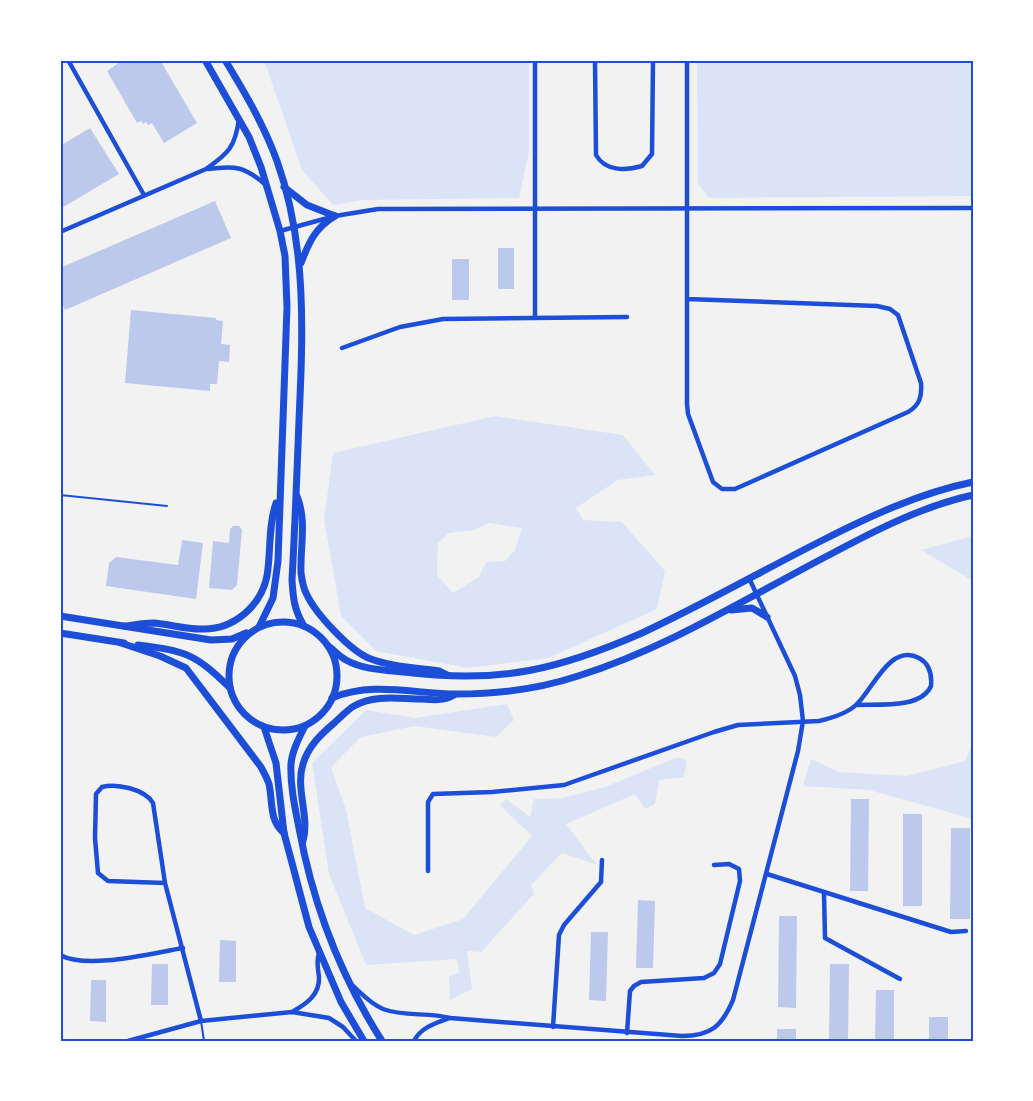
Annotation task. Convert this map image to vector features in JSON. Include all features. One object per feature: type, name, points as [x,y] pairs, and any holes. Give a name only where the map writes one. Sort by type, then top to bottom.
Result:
[{"type":"main road","points":[[205,60],[249,137],[267,186],[285,256],[287,307],[276,583],[270,607],[259,627]]},
{"type":"main road","points":[[225,60],[264,130],[278,163],[294,226],[300,266],[303,346],[293,599],[296,612],[304,626]]},
{"type":"main road","points":[[284,187],[316,210],[335,216]]},
{"type":"main road","points":[[300,266],[316,230],[335,216]]},
{"type":"main road","points":[[60,616],[212,640],[231,639],[259,627],[281,621],[304,626],[346,660],[361,666],[449,677],[523,673],[568,662],[609,648],[891,508],[938,491],[973,482]]},
{"type":"main road","points":[[296,493],[302,508],[303,584],[306,595],[322,616],[355,650],[370,659],[439,671],[449,677]]},
{"type":"main road","points":[[125,626],[152,623],[210,629],[225,626],[243,616],[258,599],[265,583],[272,518],[279,494]]},
{"type":"main road","points":[[332,698],[357,689],[456,694],[527,689],[576,677],[653,648],[895,522],[933,506],[973,495]]},
{"type":"main road","points":[[723,612],[752,608],[767,617]]},
{"type":"main road","points":[[250,632],[232,657],[228,677],[239,708],[246,716],[264,727],[285,730],[304,726],[321,714],[332,698],[337,677],[336,666],[328,646]]},
{"type":"main road","points":[[60,633],[173,649],[198,659],[230,688]]},
{"type":"main road","points":[[121,643],[177,663],[192,675],[261,767],[268,784],[274,820],[284,833]]},
{"type":"main road","points":[[302,845],[306,830],[300,778],[302,766],[306,754],[326,730],[354,706],[366,701],[387,698],[441,700],[456,694]]},
{"type":"main road","points":[[304,726],[291,765],[302,845],[323,922],[349,982],[382,1041]]},
{"type":"main road","points":[[264,727],[276,763],[284,833],[297,885],[319,953],[341,1002],[364,1041]]},
{"type":"street","points":[[68,60],[144,195]]},
{"type":"street","points":[[535,60],[535,318]]},
{"type":"street","points":[[595,60],[596,155],[603,165],[609,168],[622,168],[642,166],[652,154],[653,60]]},
{"type":"street","points":[[687,60],[687,299],[688,414],[713,482],[722,489],[735,489],[913,409],[921,398],[921,383],[900,320],[894,312],[884,307],[687,299]]},
{"type":"street","points":[[60,232],[206,169],[222,158],[233,146],[239,118]]},
{"type":"street","points":[[206,169],[224,166],[244,169],[267,186]]},
{"type":"street","points":[[280,231],[335,216],[378,209],[973,208]]},
{"type":"street","points":[[342,348],[400,327],[436,320],[627,317]]},
{"type":"street","points":[[349,982],[371,1002],[383,1009],[410,1014],[682,1036],[707,1033],[723,1020],[733,1000],[767,874],[798,751],[803,722],[795,676],[749,578]]},
{"type":"street","points":[[428,871],[428,802],[433,794],[492,792],[564,785],[730,727],[832,718],[856,705],[888,665],[898,657],[913,656],[921,659],[930,672],[931,686],[920,699],[904,703],[856,705]]},
{"type":"street","points":[[165,883],[108,882],[100,877],[96,869],[96,794],[102,787],[115,785],[140,793],[150,798],[153,803],[165,883],[201,1021]]},
{"type":"street","points":[[553,1027],[559,935],[564,925],[601,882],[602,860]]},
{"type":"street","points":[[627,1033],[630,991],[634,986],[641,982],[704,978],[714,973],[720,964],[740,881],[739,868],[729,864],[714,866]]},
{"type":"street","points":[[767,874],[951,932],[966,931]]},
{"type":"street","points":[[824,893],[825,938],[900,980]]},
{"type":"street","points":[[60,955],[74,960],[98,961],[183,948]]},
{"type":"street","points":[[292,1012],[303,1006],[315,994],[318,987],[316,966],[319,953]]},
{"type":"street","points":[[128,1041],[201,1021],[292,1012],[329,1018],[343,1027],[356,1041]]},
{"type":"street","points":[[414,1041],[425,1028],[450,1018]]},
{"type":"street","points":[[707,1033],[710,1041]]},
{"type":"lane","points":[[60,495],[167,506]]},
{"type":"lane","points":[[201,1021],[204,1041]]},
{"type":"shaded area","points":[[264,60],[529,60],[529,152],[519,198],[363,200],[333,205],[302,170]]},
{"type":"shaded area","points":[[697,60],[973,60],[973,196],[709,198],[698,184]]},
{"type":"shaded area","points":[[495,416],[623,435],[655,475],[618,480],[576,508],[583,520],[622,522],[665,571],[657,609],[548,658],[468,668],[376,651],[341,616],[324,519],[333,453]],"holes":[[[489,523],[522,528],[515,550],[505,561],[486,562],[479,577],[453,593],[437,575],[438,543],[449,533],[474,530]]]},
{"type":"shaded area","points":[[973,536],[973,581],[921,550]]},
{"type":"shaded area","points":[[507,704],[514,720],[496,737],[415,726],[361,737],[331,767],[346,810],[365,908],[414,935],[463,919],[532,836],[500,805],[506,799],[530,817],[534,799],[563,798],[605,787],[678,757],[687,761],[684,777],[659,780],[655,804],[645,809],[635,794],[566,824],[597,865],[562,853],[531,885],[534,894],[481,952],[467,951],[472,989],[450,1000],[449,977],[459,972],[457,959],[366,965],[329,874],[312,763],[366,710],[415,718]]},
{"type":"shaded area","points":[[973,744],[973,819],[869,790],[803,786],[811,759],[839,772],[907,776],[965,761]]},
{"type":"building","points":[[123,60],[160,60],[197,123],[164,143],[152,123],[148,125],[141,121],[137,123],[107,71]]},
{"type":"building","points":[[90,128],[119,174],[60,209],[60,146]]},
{"type":"building","points":[[215,201],[231,238],[65,310],[60,297],[60,268]]},
{"type":"building","points":[[498,248],[514,248],[514,289],[498,289]]},
{"type":"building","points":[[452,259],[469,259],[469,300],[452,300]]},
{"type":"building","points":[[131,310],[216,318],[216,320],[223,321],[221,344],[230,345],[229,362],[219,361],[217,384],[210,384],[210,391],[125,383]]},
{"type":"building","points":[[233,526],[239,526],[242,530],[237,585],[232,590],[209,588],[213,541],[229,543],[230,529]]},
{"type":"building","points":[[182,540],[203,543],[196,599],[106,586],[109,563],[116,557],[178,565]]},
{"type":"building","points":[[851,799],[869,799],[868,891],[850,891]]},
{"type":"building","points":[[903,814],[922,814],[922,906],[903,906]]},
{"type":"building","points":[[951,828],[970,828],[970,919],[950,919]]},
{"type":"building","points":[[638,900],[655,901],[653,968],[636,968]]},
{"type":"building","points":[[779,916],[797,916],[796,1008],[778,1007]]},
{"type":"building","points":[[591,932],[608,932],[606,1001],[589,1000]]},
{"type":"building","points":[[220,940],[236,941],[236,982],[219,982]]},
{"type":"building","points":[[152,964],[168,964],[168,1005],[151,1005]]},
{"type":"building","points":[[830,964],[849,964],[848,1041],[829,1041]]},
{"type":"building","points":[[91,980],[106,980],[106,1022],[90,1021]]},
{"type":"building","points":[[876,990],[894,990],[894,1041],[875,1041]]},
{"type":"building","points":[[929,1017],[948,1017],[948,1041],[929,1041]]},
{"type":"building","points":[[777,1029],[796,1029],[796,1041],[777,1041]]}]
